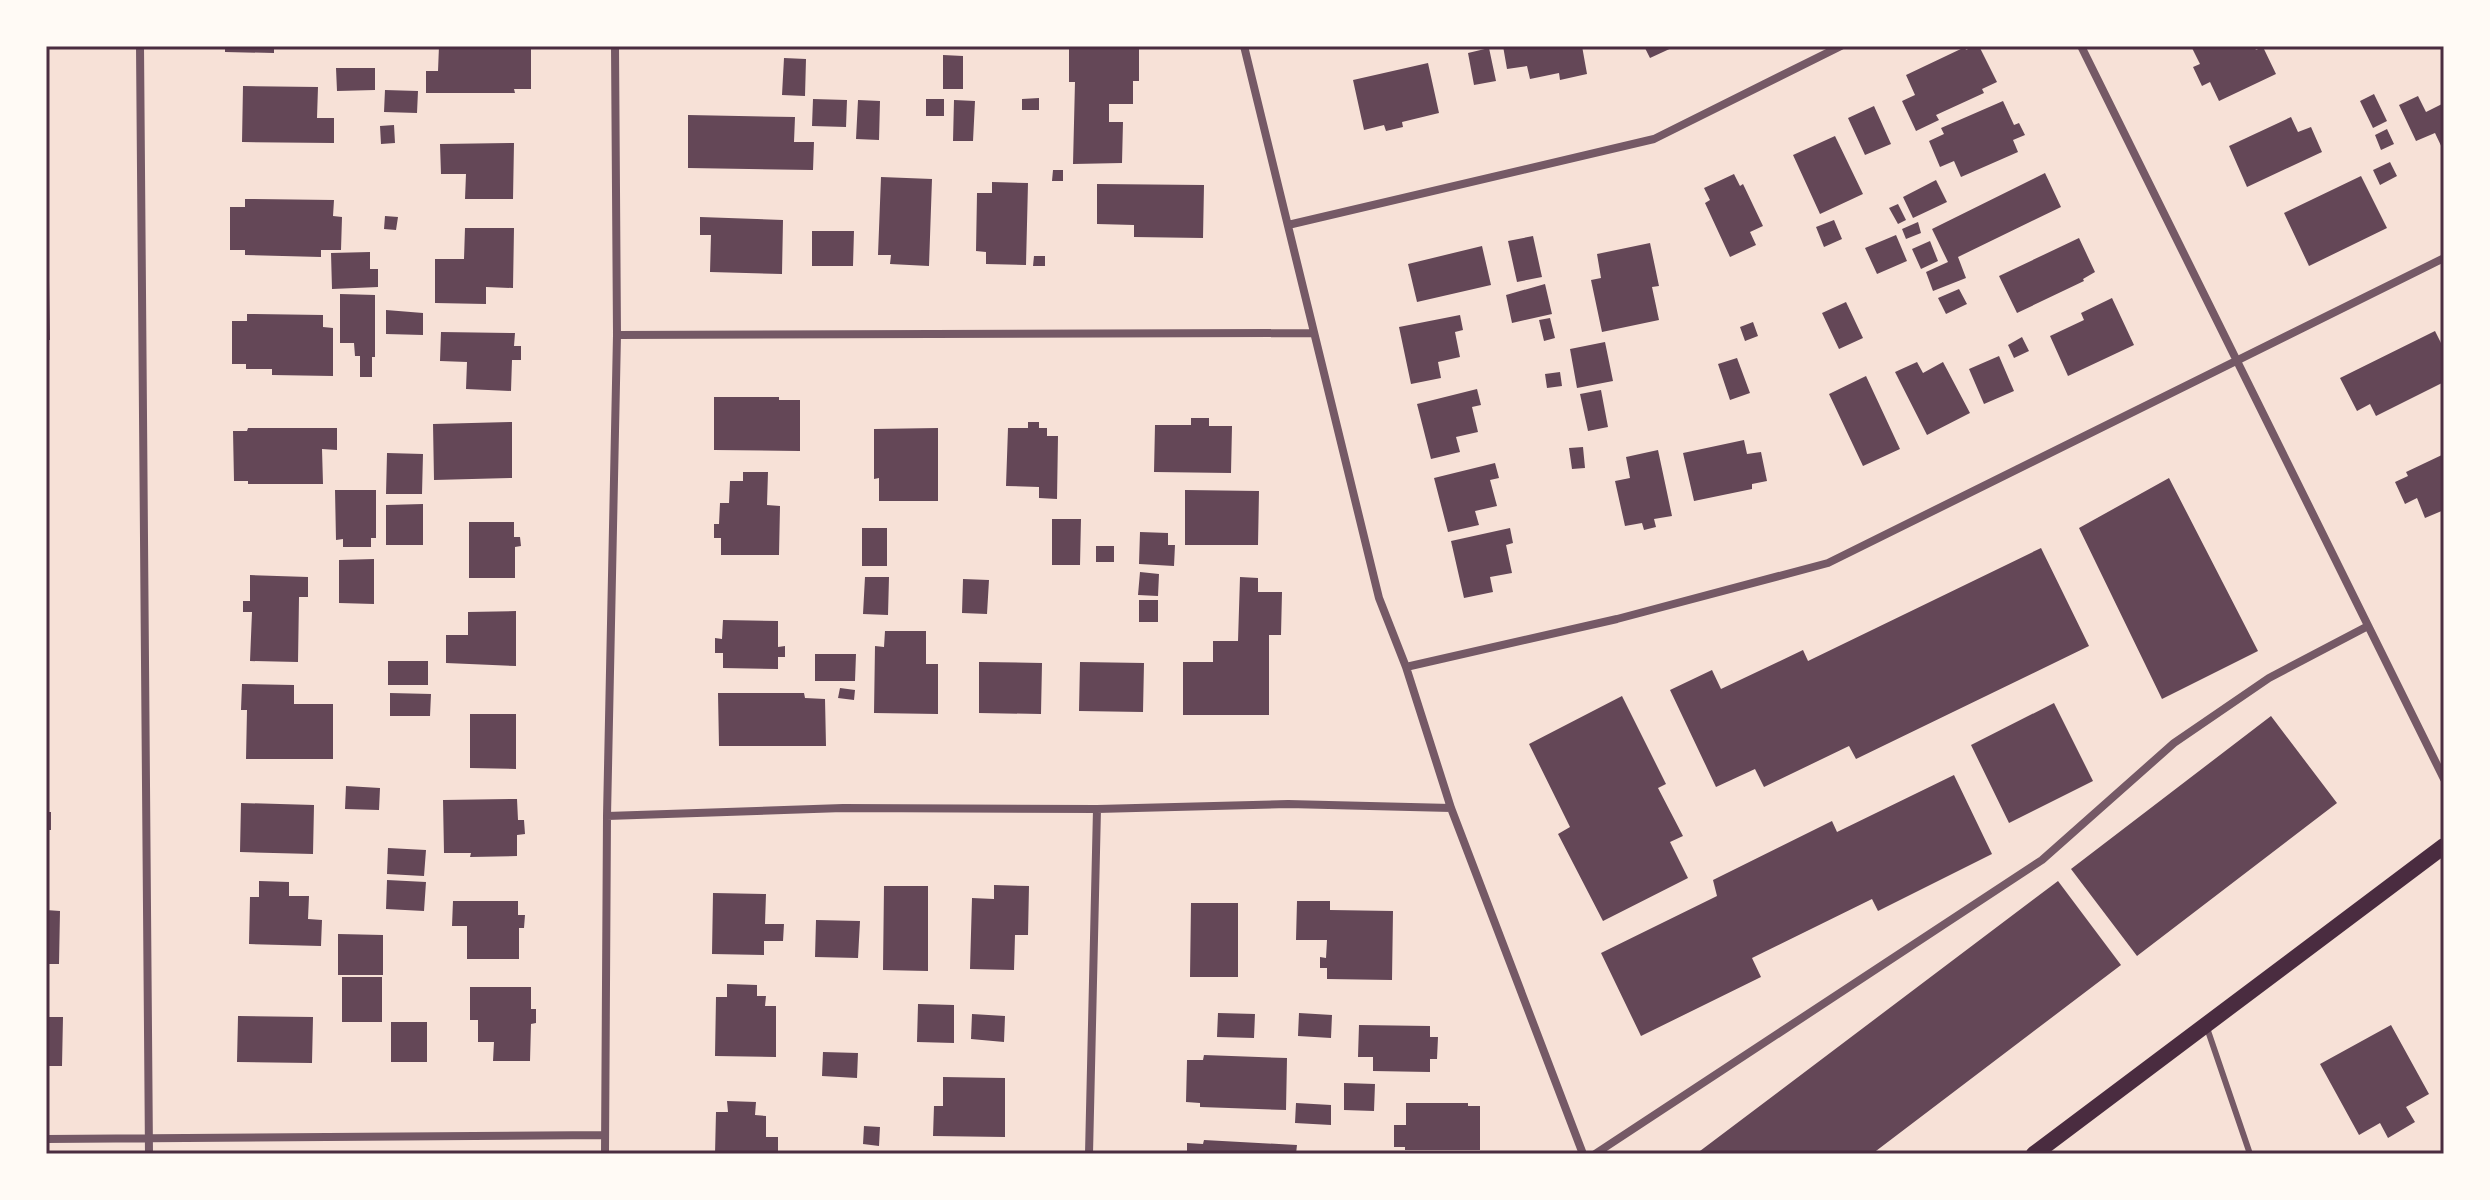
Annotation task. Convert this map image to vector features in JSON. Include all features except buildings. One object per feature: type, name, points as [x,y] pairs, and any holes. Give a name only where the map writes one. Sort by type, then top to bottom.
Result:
[{"type":"main road","points":[[2034,1154],[2444,846]]},
{"type":"street","points":[[140,46],[149,1154]]},
{"type":"street","points":[[605,1154],[607,816],[617,335],[615,46]]},
{"type":"street","points":[[1244,46],[1379,598],[1406,667],[1451,808],[1583,1154]]},
{"type":"street","points":[[1288,225],[1654,139],[1841,46]]},
{"type":"street","points":[[2081,46],[2444,779]]},
{"type":"street","points":[[1406,667],[1617,619],[1828,563],[2444,258]]},
{"type":"street","points":[[617,335],[1314,333]]},
{"type":"street","points":[[1595,1154],[2042,860],[2186,735],[2269,678],[2368,626]]},
{"type":"street","points":[[607,816],[843,808],[1097,809],[1288,804],[1451,808]]},
{"type":"street","points":[[1089,1154],[1097,809]]},
{"type":"street","points":[[46,1139],[605,1135]]},
{"type":"lane","points":[[2206,1025],[2250,1154]]}]
